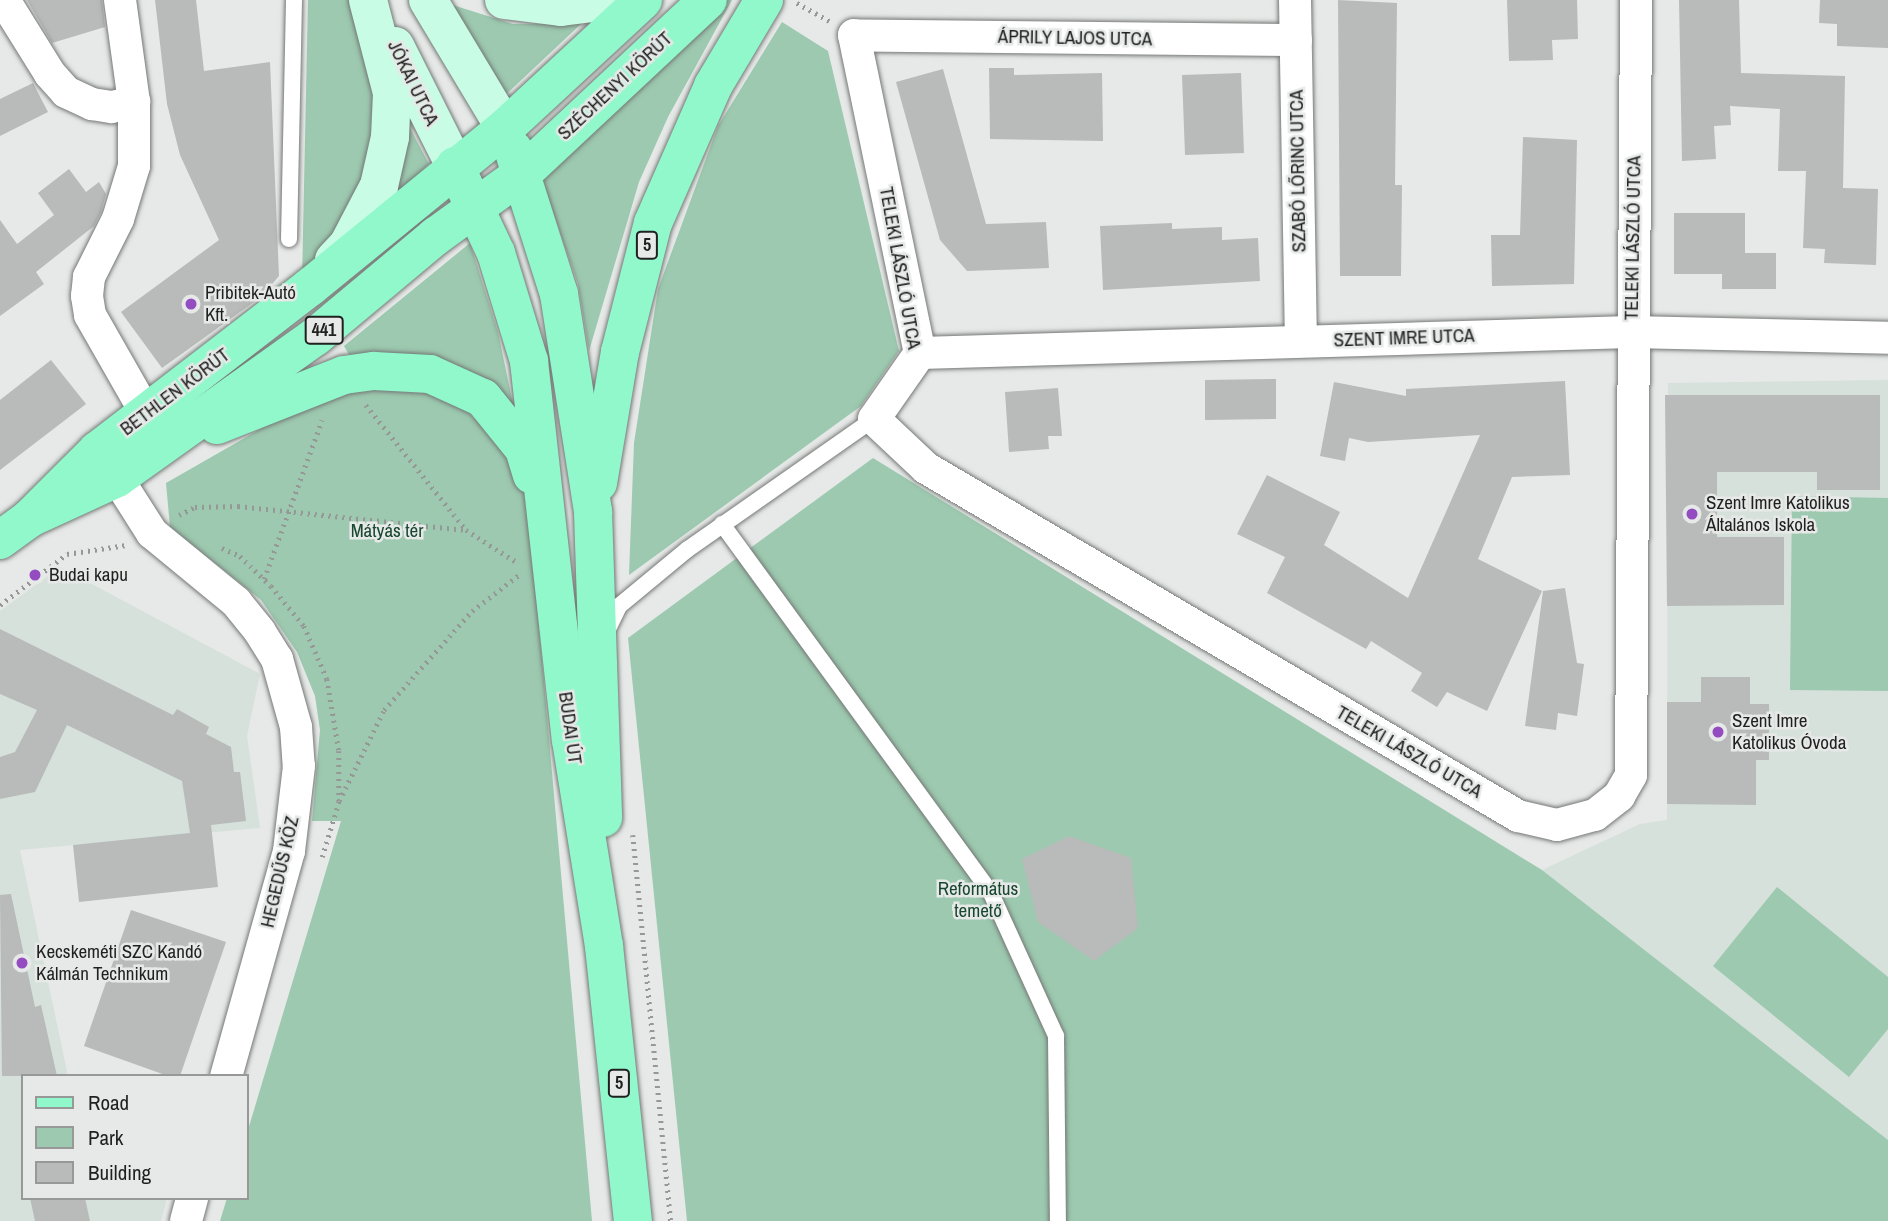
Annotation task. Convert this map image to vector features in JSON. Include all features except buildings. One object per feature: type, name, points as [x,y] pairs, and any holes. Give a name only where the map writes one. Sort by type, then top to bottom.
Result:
[{"type":"main road","points":[[455,166],[505,128],[643,0]]},
{"type":"main road","name":"SZÉCHENYI KÖRÚT","points":[[523,173],[708,0]]},
{"type":"main road","name":"5","points":[[593,512],[620,352],[653,223],[713,86],[764,0]]},
{"type":"main road","name":"5","points":[[505,128],[523,173],[559,294],[593,512]]},
{"type":"main road","name":"5","points":[[455,166],[476,207],[512,298],[529,361],[543,510]]},
{"type":"main road","name":"BETHLEN KÖRÚT","points":[[30,518],[117,478],[157,430],[310,288],[455,166]]},
{"type":"main road","points":[[476,207],[523,173]]},
{"type":"main road","name":"BETHLEN KÖRÚT","points":[[0,541],[30,518],[97,451],[157,430],[315,337],[476,207]]},
{"type":"main road","points":[[157,430],[344,375],[374,371],[430,374],[483,398],[503,418],[524,449],[543,510]]},
{"type":"main road","name":"BUDAI ÚT","points":[[543,510],[571,740],[604,946],[633,1221]]},
{"type":"main road","name":"BUDAI ÚT","points":[[593,512],[604,946]]},
{"type":"street","points":[[4,0],[50,74],[66,92],[92,104],[112,107],[134,102]]},
{"type":"street","points":[[120,0],[134,102],[132,179],[118,219],[89,276],[87,296],[90,315],[157,430]]},
{"type":"street","points":[[310,288],[348,245],[386,163],[392,93],[370,0]]},
{"type":"street","name":"JÓKAI UTCA","points":[[370,0],[455,166]]},
{"type":"street","points":[[428,0],[505,128]]},
{"type":"street","points":[[504,0],[561,7],[615,0]]},
{"type":"street","name":"SZABÓ LŐRINC UTCA","points":[[1295,0],[1301,341]]},
{"type":"street","name":"TELEKI LÁSZLÓ UTCA","points":[[855,35],[920,353],[874,419],[938,475],[1518,816],[1557,825],[1595,816],[1619,796],[1631,775],[1631,332],[1636,0]]},
{"type":"street","name":"ÁPRILY LAJOS UTCA","points":[[855,35],[1296,40]]},
{"type":"street","name":"SZENT IMRE UTCA","points":[[920,353],[1631,332],[1888,338]]},
{"type":"street","name":"HEGEDŰS KÖZ","points":[[117,478],[236,602],[260,632],[277,659],[296,727],[299,766],[289,851],[227,1074]]},
{"type":"street","points":[[186,1221],[191,1200]]},
{"type":"lane","points":[[289,239],[294,0]]},
{"type":"lane","points":[[596,654],[619,606],[722,524],[874,419]]},
{"type":"lane","points":[[722,524],[990,891],[1056,1037],[1058,1221]]},
{"type":"path","points":[[792,0],[855,35]]},
{"type":"path","points":[[218,546],[240,556],[264,579],[304,626],[327,679],[339,751],[339,801],[384,709],[472,611],[528,569],[466,530],[363,401]]},
{"type":"path","points":[[264,579],[325,411]]},
{"type":"path","points":[[0,605],[67,554],[117,550],[195,508],[289,511],[466,530]]},
{"type":"path","points":[[163,525],[182,523]]},
{"type":"path","points":[[632,821],[671,1221]]},
{"type":"shaded area","points":[[1888,380],[1888,1140],[1542,870],[1640,824],[1667,820],[1668,383]]},
{"type":"shaded area","name":"Kecskeméti SZC Kandó Kálmán Technikum","points":[[60,567],[260,674],[247,736],[260,828],[20,850],[68,1074],[21,1074],[21,1200],[166,1200],[161,1221],[0,1221],[0,611]]},
{"type":"green space","points":[[308,0],[352,0],[379,105],[358,199],[302,281]]},
{"type":"green space","points":[[723,0],[732,0],[668,117],[639,182],[589,351],[578,284],[540,175]]},
{"type":"green space","points":[[443,2],[513,24],[582,23],[502,98]]},
{"type":"green space","points":[[782,22],[828,51],[899,351],[861,406],[629,575],[634,443],[658,289],[718,126]]},
{"type":"green space","points":[[404,117],[429,164],[382,209]]},
{"type":"green space","points":[[470,243],[498,332],[515,414],[352,360],[344,346]]},
{"type":"green space","name":"Mátyás tér","points":[[403,387],[440,397],[466,410],[499,443],[527,492],[592,1221],[220,1221],[226,1200],[248,1200],[248,1130],[341,821],[312,821],[320,730],[315,696],[297,652],[261,600],[170,527],[166,483],[269,424],[355,391]]},
{"type":"green space","name":"Református temető","points":[[873,458],[1542,870],[1888,1140],[1888,1221],[687,1221],[628,638]]},
{"type":"green space","points":[[1792,496],[1888,498],[1888,691],[1790,690]]},
{"type":"green space","points":[[1777,887],[1888,977],[1888,1029],[1849,1077],[1713,966]]},
{"type":"place","name":"Pribitek-Autó Kft.","points":[[191,304]]},
{"type":"place","name":"Szent Imre Katolikus Általános Iskola","points":[[1692,514]]},
{"type":"place","name":"Budai kapu","points":[[35,575]]},
{"type":"place","name":"Szent Imre Katolikus Óvoda","points":[[1718,732]]},
{"type":"place","name":"Kecskeméti SZC Kandó Kálmán Technikum","points":[[22,963]]}]
